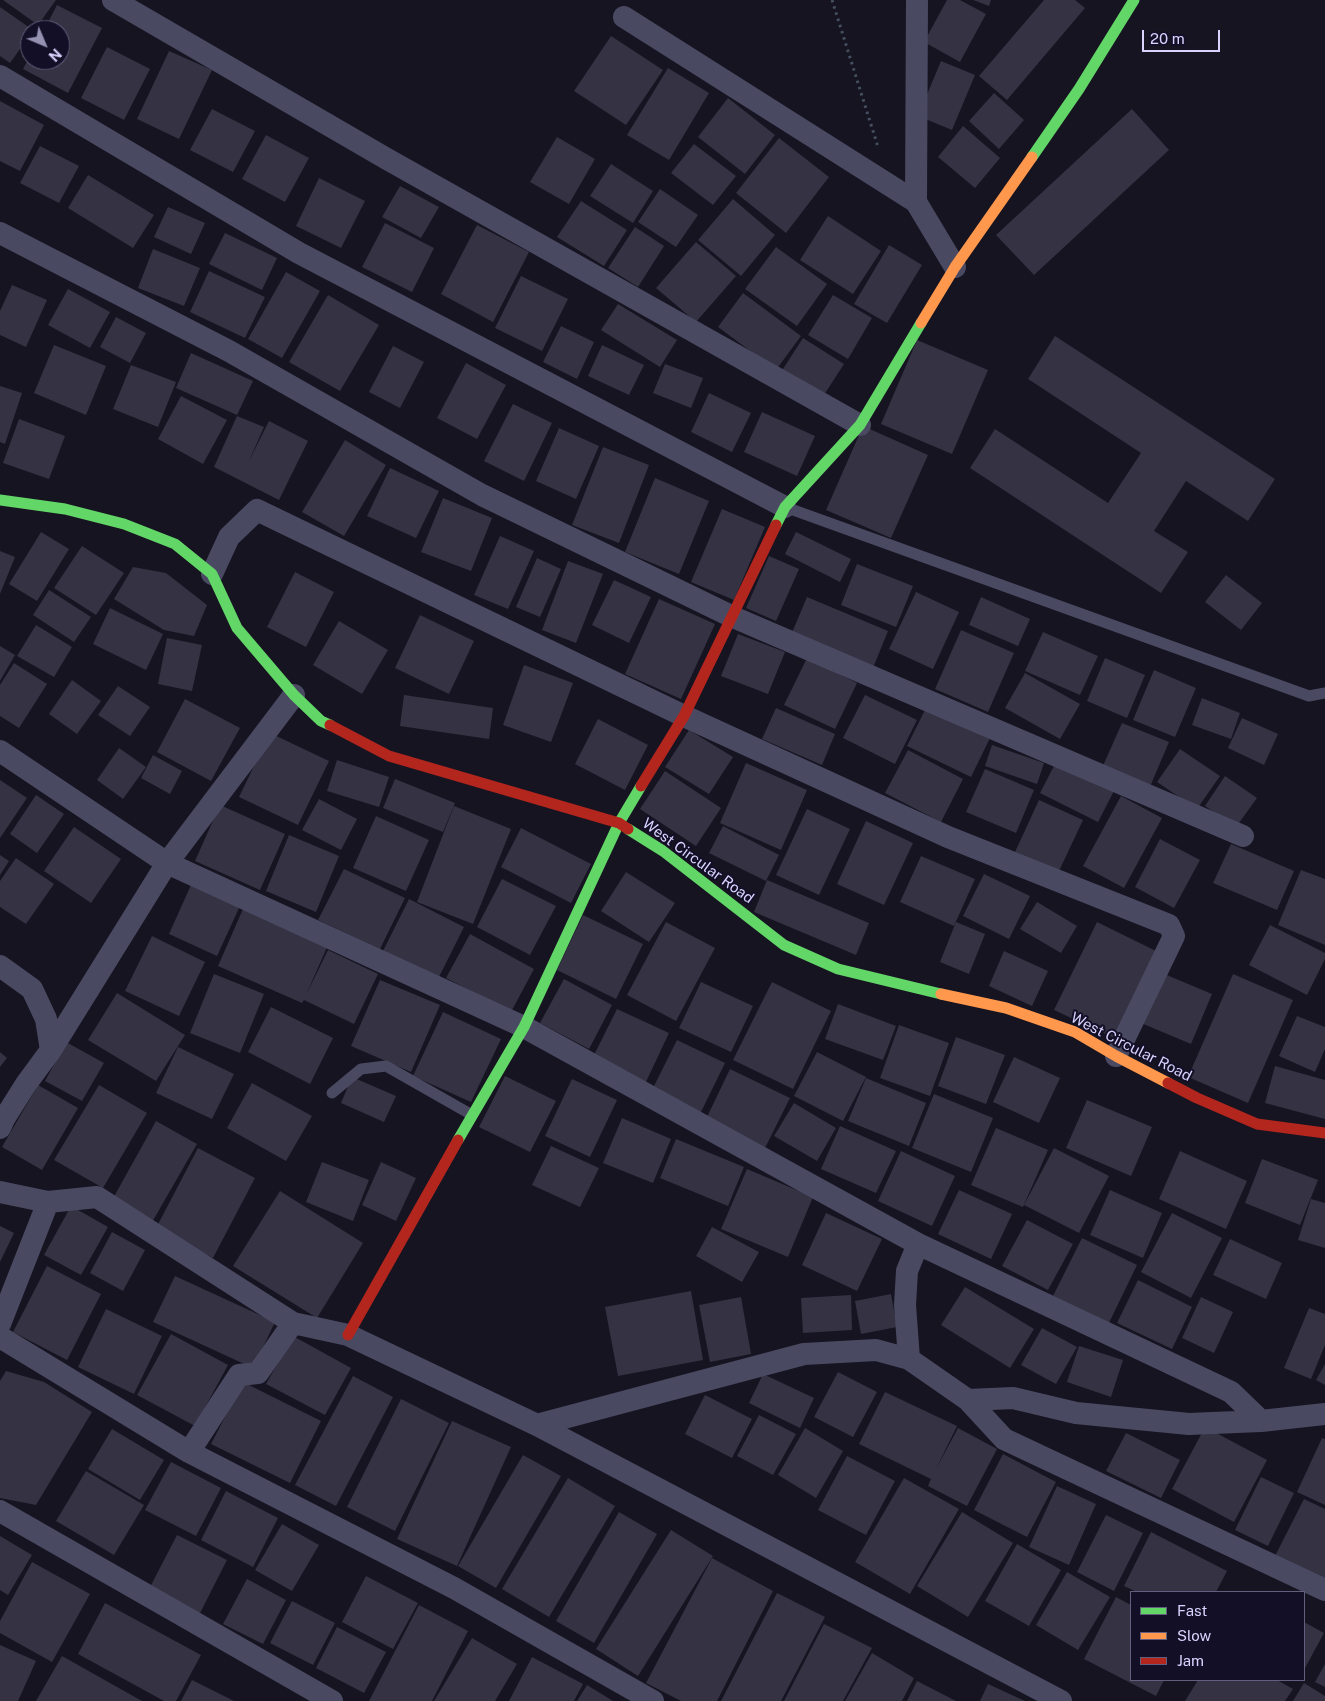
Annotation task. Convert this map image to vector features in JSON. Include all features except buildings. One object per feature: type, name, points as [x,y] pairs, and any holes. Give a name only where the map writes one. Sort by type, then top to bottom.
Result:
[{"type":"street","points":[[113,0],[387,159],[860,425]]},
{"type":"street","points":[[916,202],[917,0]]},
{"type":"street","points":[[348,1335],[524,1027],[619,823],[684,716],[786,507],[860,425],[955,267],[1078,89],[1134,0]]},
{"type":"street","points":[[624,17],[916,202],[955,267]]},
{"type":"street","points":[[0,76],[299,253],[786,507]]},
{"type":"street","points":[[0,233],[229,351],[482,494],[733,617],[1243,836]]},
{"type":"street","name":"West Circular Road","points":[[0,500],[65,509],[124,524],[176,544],[212,574],[237,628],[294,695],[321,721],[389,756],[619,823],[663,851],[784,945],[838,969],[1006,1008],[1075,1032],[1116,1056],[1198,1098],[1256,1124],[1325,1133]]},
{"type":"street","points":[[212,574],[229,537],[257,510],[684,716],[948,837],[1169,925],[1174,936],[1116,1056]]},
{"type":"street","points":[[0,1128],[26,1084],[52,1050],[167,863],[294,695]]},
{"type":"street","points":[[0,751],[167,863],[524,1027],[918,1244],[1231,1392],[1261,1421]]},
{"type":"street","points":[[0,966],[32,988],[46,1020],[52,1050]]},
{"type":"street","points":[[0,1192],[48,1202],[96,1197],[293,1323],[348,1335],[537,1425],[1061,1701]]},
{"type":"street","points":[[0,1324],[48,1202]]},
{"type":"street","points":[[909,1359],[905,1305],[907,1271],[918,1244]]},
{"type":"street","points":[[189,1452],[238,1375],[258,1373],[293,1323]]},
{"type":"street","points":[[0,1336],[189,1452],[454,1588],[653,1701]]},
{"type":"street","points":[[537,1425],[804,1354],[876,1350],[909,1359],[968,1400],[1004,1439],[1325,1590]]},
{"type":"street","points":[[968,1400],[1013,1398],[1076,1413],[1189,1424],[1261,1421],[1325,1414]]},
{"type":"street","points":[[0,1511],[332,1701]]},
{"type":"lane","points":[[786,507],[1309,696],[1325,693]]},
{"type":"lane","points":[[332,1093],[361,1069],[386,1066],[472,1115]]},
{"type":"path","points":[[832,0],[889,184]]},
{"type":"traffic: fast","points":[[1032,157],[1079,89],[1134,0]]},
{"type":"traffic: fast","points":[[776,525],[785,507],[860,425],[921,323]]},
{"type":"traffic: fast","points":[[0,500],[65,509],[124,524],[175,544],[212,574],[237,628],[294,695],[321,721],[330,725]]},
{"type":"traffic: fast","points":[[458,1140],[524,1027],[619,823],[641,786]]},
{"type":"traffic: fast","points":[[628,829],[663,851],[784,945],[838,969],[941,994]]},
{"type":"traffic: slow","points":[[921,323],[955,267],[1032,157]]},
{"type":"traffic: slow","points":[[941,994],[1006,1008],[1075,1032],[1168,1083]]},
{"type":"traffic: jam","points":[[641,786],[684,716],[776,525]]},
{"type":"traffic: jam","points":[[330,725],[389,756],[619,823],[628,829]]},
{"type":"traffic: jam","points":[[1168,1083],[1257,1124],[1325,1133]]},
{"type":"traffic: jam","points":[[348,1335],[458,1140]]}]
